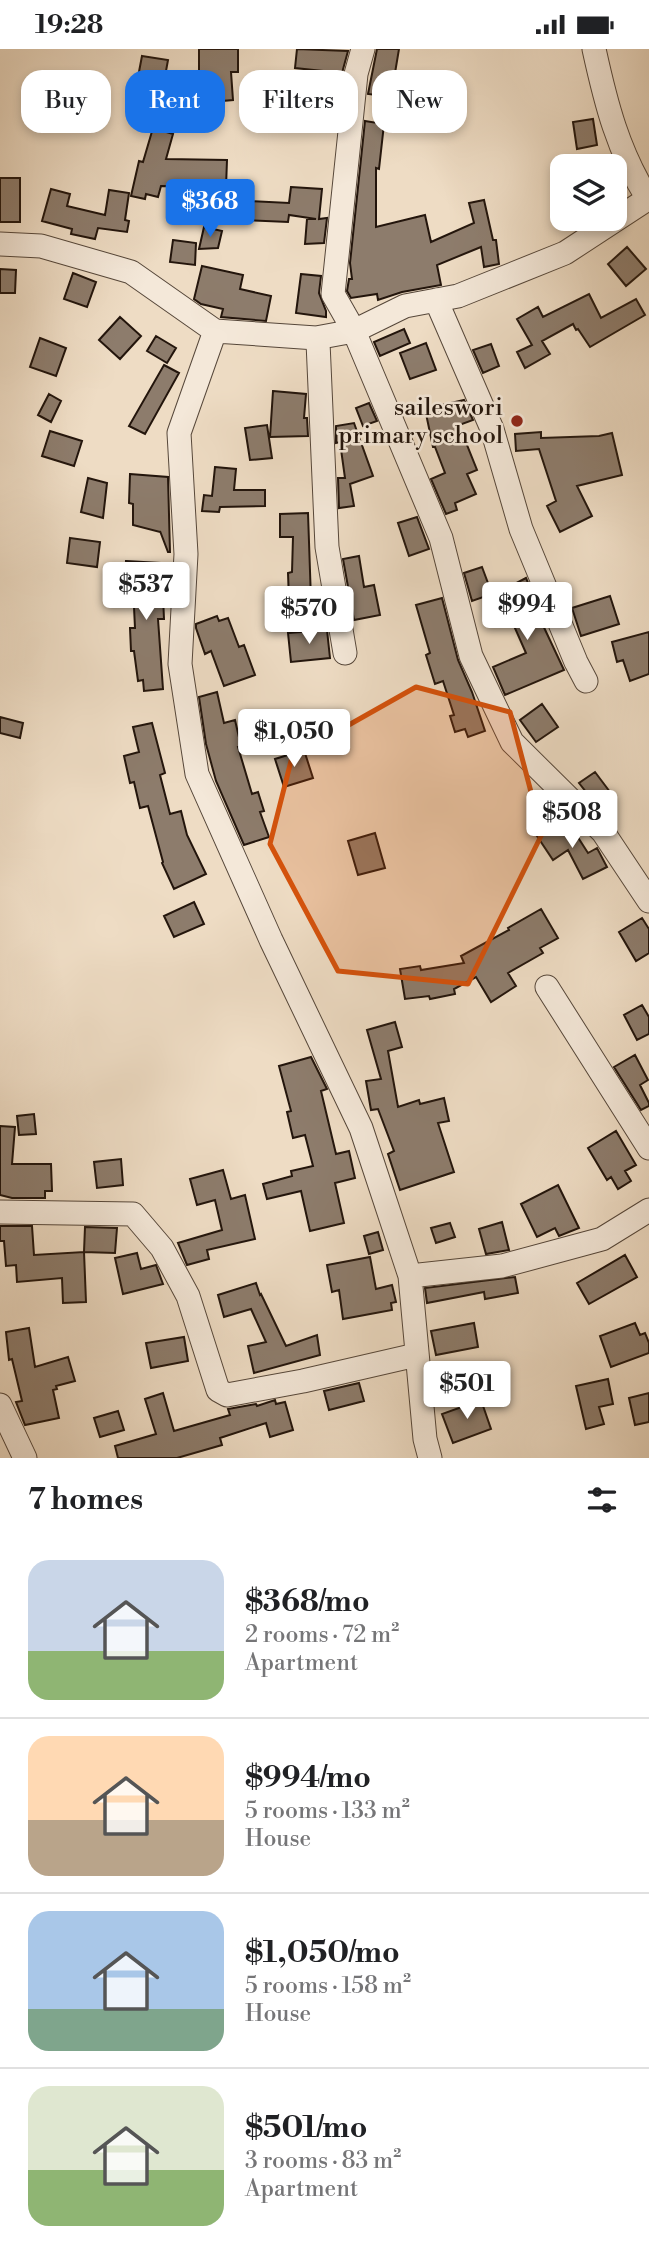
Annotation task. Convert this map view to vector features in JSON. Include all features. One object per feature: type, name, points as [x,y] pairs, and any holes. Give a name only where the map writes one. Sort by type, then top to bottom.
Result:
[{"type":"street","points":[[363,49],[356,74],[333,294],[354,331],[441,538],[471,656],[512,742],[603,832],[649,901]]},
{"type":"street","points":[[0,244],[41,246],[131,272],[215,331],[316,338],[354,331],[405,306],[458,296],[565,253],[648,199],[631,171],[606,104],[594,49]]},
{"type":"street","points":[[436,300],[492,429],[521,529],[586,681]]},
{"type":"street","points":[[215,331],[178,433],[186,554],[180,664],[197,775],[271,940],[361,1128],[410,1276],[425,1439],[430,1458]]},
{"type":"street","points":[[316,338],[327,547],[345,653]]},
{"type":"street","points":[[547,987],[649,1148]]},
{"type":"street","points":[[410,1276],[502,1266],[602,1239],[649,1210]]},
{"type":"street","points":[[0,1212],[133,1214],[162,1248],[188,1296],[218,1390],[227,1395],[416,1355]]},
{"type":"street","points":[[0,1405],[25,1458]]},
{"type":"highlighted area","points":[[416,687],[510,712],[542,834],[468,984],[338,971],[270,844],[292,757]]},
{"type":"building","points":[[199,49],[238,49],[238,72],[231,72],[233,100],[225,101],[225,70],[199,70]]},
{"type":"building","points":[[297,49],[348,51],[343,70],[295,68]]},
{"type":"building","points":[[377,49],[399,49],[396,70],[373,70]]},
{"type":"building","points":[[142,56],[168,60],[166,70],[139,70]]},
{"type":"building","points":[[372,74],[372,95],[368,94]]},
{"type":"building","points":[[593,119],[597,145],[577,149],[573,122]]},
{"type":"building","points":[[365,121],[372,122],[372,133],[383,133],[379,169],[376,168],[376,227],[425,215],[431,242],[474,223],[469,203],[484,200],[493,240],[496,240],[499,264],[484,267],[481,247],[437,265],[441,285],[402,292],[378,300],[377,294],[351,298],[347,291],[349,279],[352,279],[350,263]]},
{"type":"building","points":[[152,133],[173,134],[166,159],[227,160],[226,187],[161,186],[158,197],[146,194],[145,199],[131,196],[139,161],[143,162]]},
{"type":"building","points":[[0,178],[20,178],[20,222],[0,222]]},
{"type":"building","points":[[291,187],[322,189],[319,219],[327,218],[324,243],[305,244],[307,219],[316,219],[289,215],[288,222],[245,220],[247,201],[289,203]]},
{"type":"building","points":[[51,189],[70,194],[67,206],[105,215],[109,190],[129,193],[125,220],[129,221],[127,232],[98,228],[95,239],[71,234],[72,229],[42,221]]},
{"type":"building","points":[[204,227],[222,231],[218,248],[199,249]]},
{"type":"building","points":[[173,240],[196,243],[195,265],[170,262]]},
{"type":"building","points":[[627,247],[646,269],[626,286],[608,264]]},
{"type":"building","points":[[202,266],[243,275],[240,289],[271,296],[266,321],[221,317],[223,309],[201,304],[194,299]]},
{"type":"building","points":[[0,269],[16,270],[15,293],[0,293]]},
{"type":"building","points":[[73,273],[96,282],[87,307],[64,299]]},
{"type":"building","points":[[301,274],[321,276],[319,293],[326,317],[296,313]]},
{"type":"building","points":[[589,294],[601,318],[636,299],[645,315],[590,347],[573,324],[542,341],[550,354],[525,368],[517,352],[532,345],[517,319],[538,307],[543,317]]},
{"type":"building","points":[[120,317],[141,336],[120,359],[99,340]]},
{"type":"building","points":[[404,329],[410,343],[380,356],[374,342]]},
{"type":"building","points":[[156,336],[176,348],[167,363],[147,351]]},
{"type":"building","points":[[40,338],[66,348],[56,376],[30,367]]},
{"type":"building","points":[[426,343],[436,370],[410,379],[400,353]]},
{"type":"building","points":[[491,344],[499,366],[483,373],[473,350]]},
{"type":"building","points":[[164,365],[179,373],[145,434],[129,426]]},
{"type":"building","points":[[273,391],[306,394],[304,418],[307,418],[308,436],[270,437]]},
{"type":"building","points":[[49,394],[61,401],[51,422],[38,415]]},
{"type":"building","points":[[464,400],[473,420],[459,425],[477,470],[467,474],[476,494],[455,503],[457,510],[446,514],[431,479],[445,473],[433,447],[425,409]]},
{"type":"building","points":[[369,403],[377,421],[363,426],[356,408]]},
{"type":"building","points":[[354,423],[373,476],[350,484],[354,506],[339,508],[338,478],[345,478],[340,442],[336,443],[336,426]]},
{"type":"building","points":[[267,425],[272,458],[250,460],[245,428]]},
{"type":"building","points":[[50,431],[82,441],[74,466],[42,456]]},
{"type":"building","points":[[541,432],[541,438],[612,433],[622,475],[577,486],[592,516],[560,532],[547,506],[556,501],[539,449],[516,451],[515,434]]},
{"type":"building","points":[[215,467],[236,469],[234,490],[265,490],[265,506],[220,507],[219,512],[202,511],[204,495],[212,496]]},
{"type":"building","points":[[130,474],[168,477],[170,552],[160,531],[133,525],[133,504],[129,503]]},
{"type":"building","points":[[88,478],[107,483],[103,518],[81,512]]},
{"type":"building","points":[[308,513],[311,600],[289,601],[288,573],[292,572],[293,537],[280,537],[280,514]]},
{"type":"building","points":[[417,517],[429,549],[409,556],[398,523]]},
{"type":"building","points":[[70,538],[100,542],[97,567],[67,563]]},
{"type":"building","points":[[359,556],[364,587],[374,585],[380,615],[354,620],[343,559]]},
{"type":"building","points":[[126,561],[160,563],[158,596],[163,596],[164,619],[158,619],[163,689],[144,691],[143,680],[138,681],[134,651],[131,651],[130,628],[135,628],[133,586],[125,586]]},
{"type":"building","points":[[482,567],[492,594],[472,601],[464,573]]},
{"type":"building","points":[[526,578],[536,602],[533,604],[564,670],[505,695],[493,667],[526,653],[499,592]]},
{"type":"building","points":[[610,596],[619,624],[581,636],[572,608]]},
{"type":"building","points":[[442,598],[458,660],[485,731],[468,737],[465,729],[455,732],[450,716],[454,715],[443,681],[435,684],[426,655],[430,653],[416,605]]},
{"type":"building","points":[[217,616],[219,621],[228,618],[239,647],[244,645],[255,675],[224,686],[211,651],[205,654],[196,628],[196,624]]},
{"type":"building","points":[[327,630],[330,658],[291,662],[288,633]]},
{"type":"building","points":[[649,632],[649,674],[630,681],[623,660],[617,662],[612,642]]},
{"type":"building","points":[[217,692],[224,723],[235,720],[241,746],[238,747],[252,794],[258,792],[264,811],[260,812],[269,837],[244,845],[216,781],[206,744],[199,697]]},
{"type":"building","points":[[542,704],[558,727],[536,742],[520,720]]},
{"type":"building","points":[[0,717],[23,723],[20,738],[0,733]]},
{"type":"building","points":[[152,723],[165,773],[160,775],[170,814],[181,811],[187,835],[206,874],[174,889],[162,863],[148,806],[140,808],[134,782],[130,783],[124,756],[139,752],[133,727]]},
{"type":"building","points":[[304,750],[313,778],[284,787],[275,759]]},
{"type":"building","points":[[595,772],[613,796],[598,807],[579,783]]},
{"type":"building","points":[[554,825],[559,832],[570,825],[588,853],[597,848],[607,867],[583,879],[568,850],[553,860],[537,836]]},
{"type":"building","points":[[375,833],[385,868],[358,875],[348,841]]},
{"type":"building","points":[[194,902],[204,924],[174,937],[164,916]]},
{"type":"building","points":[[541,909],[558,938],[540,948],[543,953],[508,973],[516,986],[491,1002],[476,977],[454,989],[455,994],[430,999],[429,996],[405,999],[400,969],[420,966],[421,970],[464,963],[461,956]]},
{"type":"building","points":[[642,918],[649,929],[649,953],[636,961],[619,932]]},
{"type":"building","points":[[642,1005],[649,1017],[649,1034],[637,1040],[624,1015]]},
{"type":"building","points":[[395,1022],[402,1047],[388,1051],[398,1107],[419,1100],[420,1104],[444,1098],[449,1121],[438,1123],[454,1172],[400,1190],[388,1154],[394,1151],[378,1109],[371,1110],[366,1081],[381,1079],[367,1030]]},
{"type":"building","points":[[635,1055],[648,1080],[640,1085],[649,1106],[641,1110],[614,1067]]},
{"type":"building","points":[[311,1057],[327,1089],[321,1091],[336,1154],[349,1151],[355,1178],[335,1183],[344,1223],[310,1231],[301,1191],[267,1199],[263,1184],[292,1176],[291,1171],[313,1166],[305,1135],[293,1138],[287,1112],[291,1111],[279,1066]]},
{"type":"building","points":[[34,1114],[36,1134],[19,1135],[17,1116]]},
{"type":"building","points":[[0,1126],[15,1127],[12,1164],[51,1164],[52,1191],[45,1191],[45,1198],[12,1198],[0,1195]]},
{"type":"building","points":[[616,1131],[636,1165],[625,1171],[631,1181],[618,1189],[611,1177],[607,1180],[588,1148]]},
{"type":"building","points":[[121,1159],[123,1185],[97,1188],[94,1162]]},
{"type":"building","points":[[223,1170],[231,1199],[245,1195],[255,1239],[207,1250],[209,1259],[187,1265],[178,1243],[222,1230],[215,1200],[197,1205],[190,1179]]},
{"type":"building","points":[[558,1185],[579,1228],[559,1236],[555,1228],[537,1237],[521,1204]]},
{"type":"building","points":[[502,1222],[509,1250],[486,1254],[479,1229]]},
{"type":"building","points":[[450,1223],[455,1237],[436,1243],[431,1228]]},
{"type":"building","points":[[0,1226],[32,1226],[34,1255],[84,1252],[86,1302],[63,1303],[62,1278],[17,1282],[16,1265],[6,1266],[4,1241],[0,1241]]},
{"type":"building","points":[[85,1227],[117,1228],[115,1253],[84,1252]]},
{"type":"building","points":[[378,1232],[383,1250],[369,1254],[364,1236]]},
{"type":"building","points":[[137,1253],[141,1269],[156,1265],[163,1284],[123,1294],[115,1258]]},
{"type":"building","points":[[625,1255],[637,1277],[589,1304],[577,1283]]},
{"type":"building","points":[[370,1257],[376,1289],[392,1285],[396,1302],[391,1303],[392,1310],[343,1319],[339,1290],[332,1292],[327,1265]]},
{"type":"building","points":[[515,1277],[518,1293],[485,1299],[484,1292],[427,1303],[425,1288]]},
{"type":"building","points":[[256,1283],[286,1346],[317,1335],[320,1355],[254,1373],[248,1346],[266,1342],[251,1309],[224,1317],[218,1295]]},
{"type":"building","points":[[474,1323],[478,1347],[436,1355],[431,1331]]},
{"type":"building","points":[[635,1323],[640,1335],[645,1333],[649,1353],[611,1367],[600,1336]]},
{"type":"building","points":[[29,1328],[35,1367],[68,1357],[75,1381],[56,1386],[57,1389],[53,1390],[59,1418],[25,1425],[16,1402],[22,1401],[12,1359],[9,1360],[6,1332]]},
{"type":"building","points":[[184,1337],[188,1361],[151,1368],[146,1343]]},
{"type":"building","points":[[608,1379],[613,1404],[599,1407],[604,1424],[586,1429],[576,1386]]},
{"type":"building","points":[[359,1383],[364,1401],[329,1410],[324,1391]]},
{"type":"building","points":[[163,1393],[174,1431],[230,1415],[228,1409],[257,1406],[275,1400],[276,1404],[285,1402],[293,1430],[270,1437],[266,1423],[220,1438],[222,1445],[177,1458],[118,1458],[115,1446],[156,1434],[145,1399]]},
{"type":"building","points":[[649,1393],[649,1422],[635,1425],[629,1398]]},
{"type":"building","points":[[481,1400],[491,1429],[453,1443],[442,1414]]},
{"type":"building","points":[[118,1411],[124,1430],[100,1437],[94,1418]]},
{"type":"place","name":"saileswori primary school","points":[[517,421]]}]
